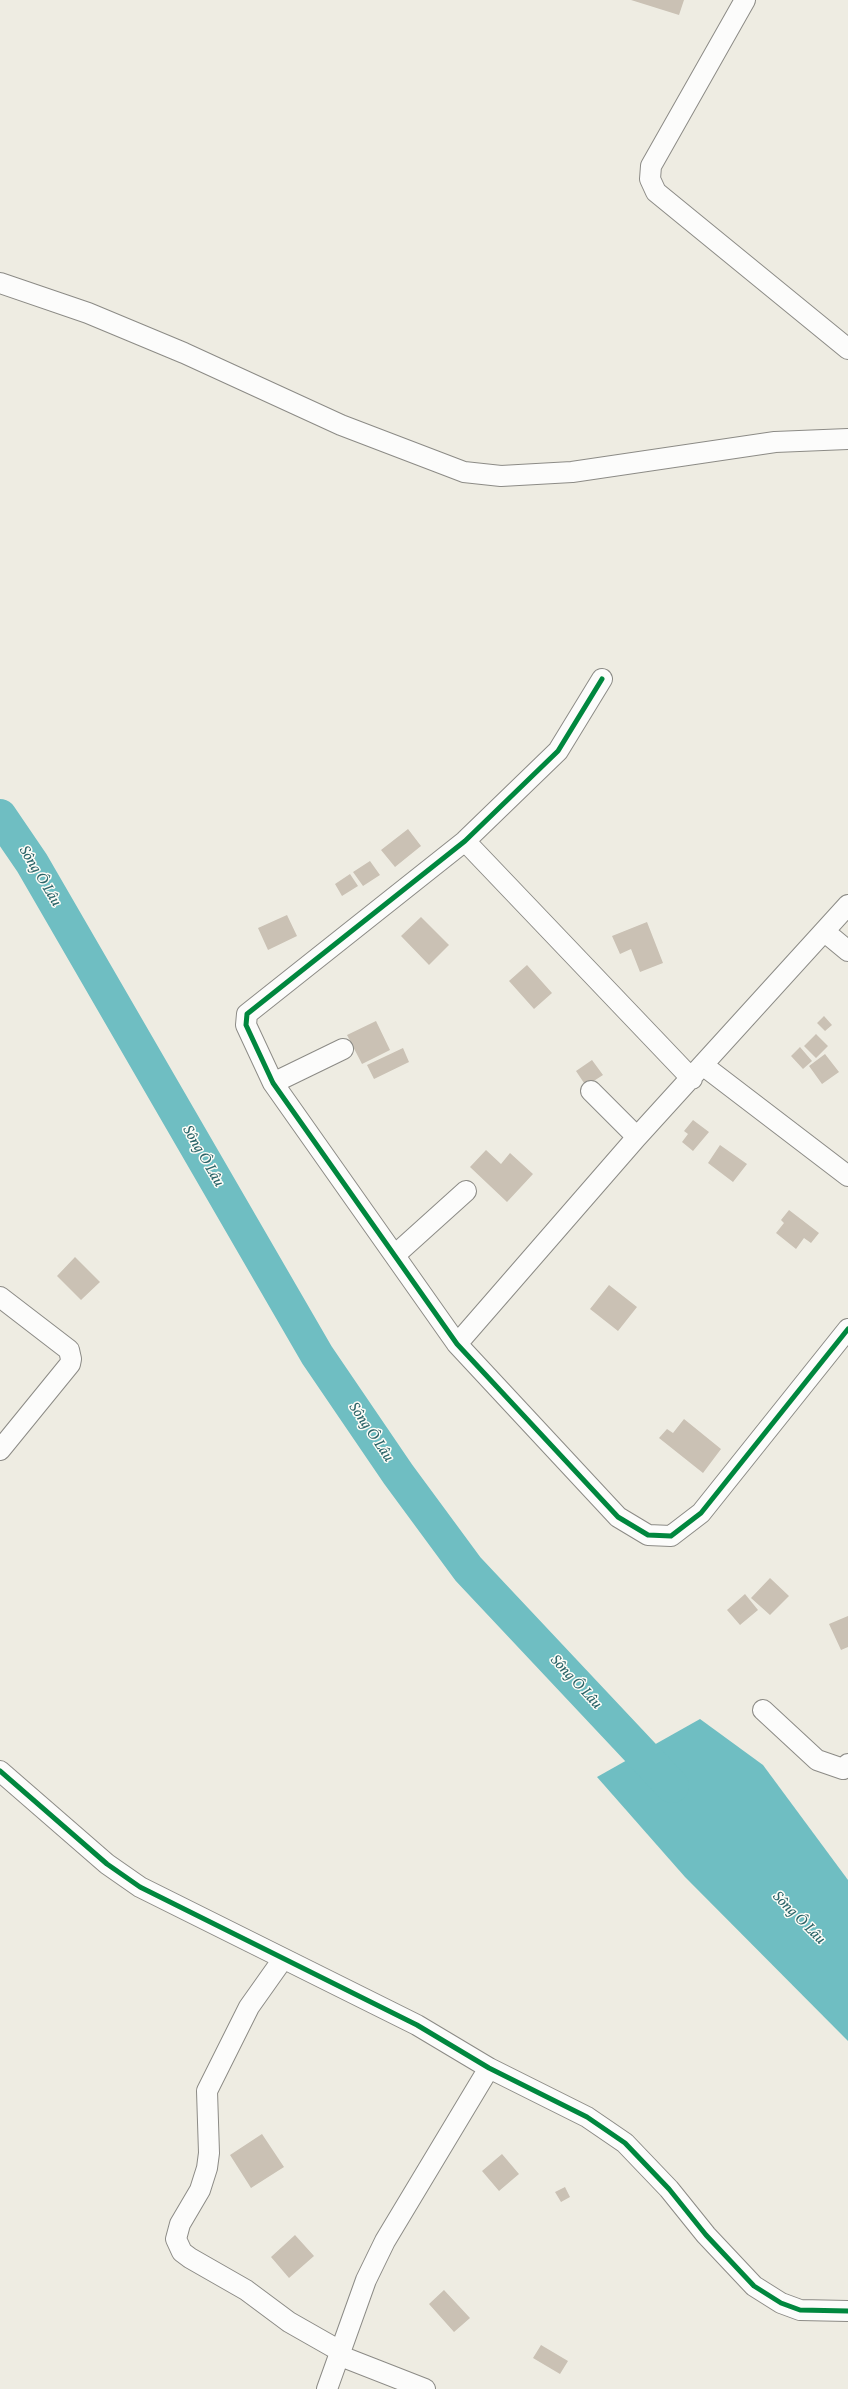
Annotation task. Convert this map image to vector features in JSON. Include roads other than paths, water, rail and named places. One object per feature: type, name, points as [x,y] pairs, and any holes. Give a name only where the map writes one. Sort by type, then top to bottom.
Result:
[{"type":"street","points":[[745,0],[651,166],[650,179],[656,192],[848,349]]},
{"type":"street","points":[[0,283],[95,316],[184,353],[341,425],[464,472],[501,476],[572,472],[775,442],[848,439]]},
{"type":"street","points":[[602,679],[558,751],[465,841],[247,1014],[246,1025],[273,1082],[457,1344],[618,1517],[648,1535],[671,1536],[701,1512],[848,1329]]},
{"type":"street","points":[[465,841],[698,1072],[848,1176]]},
{"type":"street","points":[[457,1344],[637,1137],[698,1072],[848,905]]},
{"type":"street","points":[[825,932],[848,951]]},
{"type":"street","points":[[273,1082],[343,1049]]},
{"type":"street","points":[[591,1091],[637,1137]]},
{"type":"street","points":[[395,1255],[466,1191]]},
{"type":"street","points":[[0,1297],[69,1350],[71,1359],[70,1364],[0,1450]]},
{"type":"street","points":[[763,1710],[817,1760],[843,1769],[848,1764]]},
{"type":"street","points":[[0,1771],[107,1864],[140,1887],[417,2025],[489,2068],[587,2117],[625,2143],[664,2184],[706,2235],[754,2286],[781,2303],[800,2310],[848,2311]]},
{"type":"street","points":[[283,1959],[249,2007],[207,2091],[209,2153],[207,2168],[200,2190],[180,2224],[176,2239],[182,2252],[190,2258],[246,2290],[289,2322],[339,2353],[425,2389]]},
{"type":"street","points":[[327,2389],[366,2280],[385,2241],[489,2068]]},
{"type":"water","points":[[700,1719],[763,1765],[848,1880],[848,2041],[685,1877],[597,1777]]},
{"type":"waterway","name":"Sông Ô Lâu","points":[[0,816],[32,863],[317,1355],[398,1474],[468,1569],[672,1786]]}]
